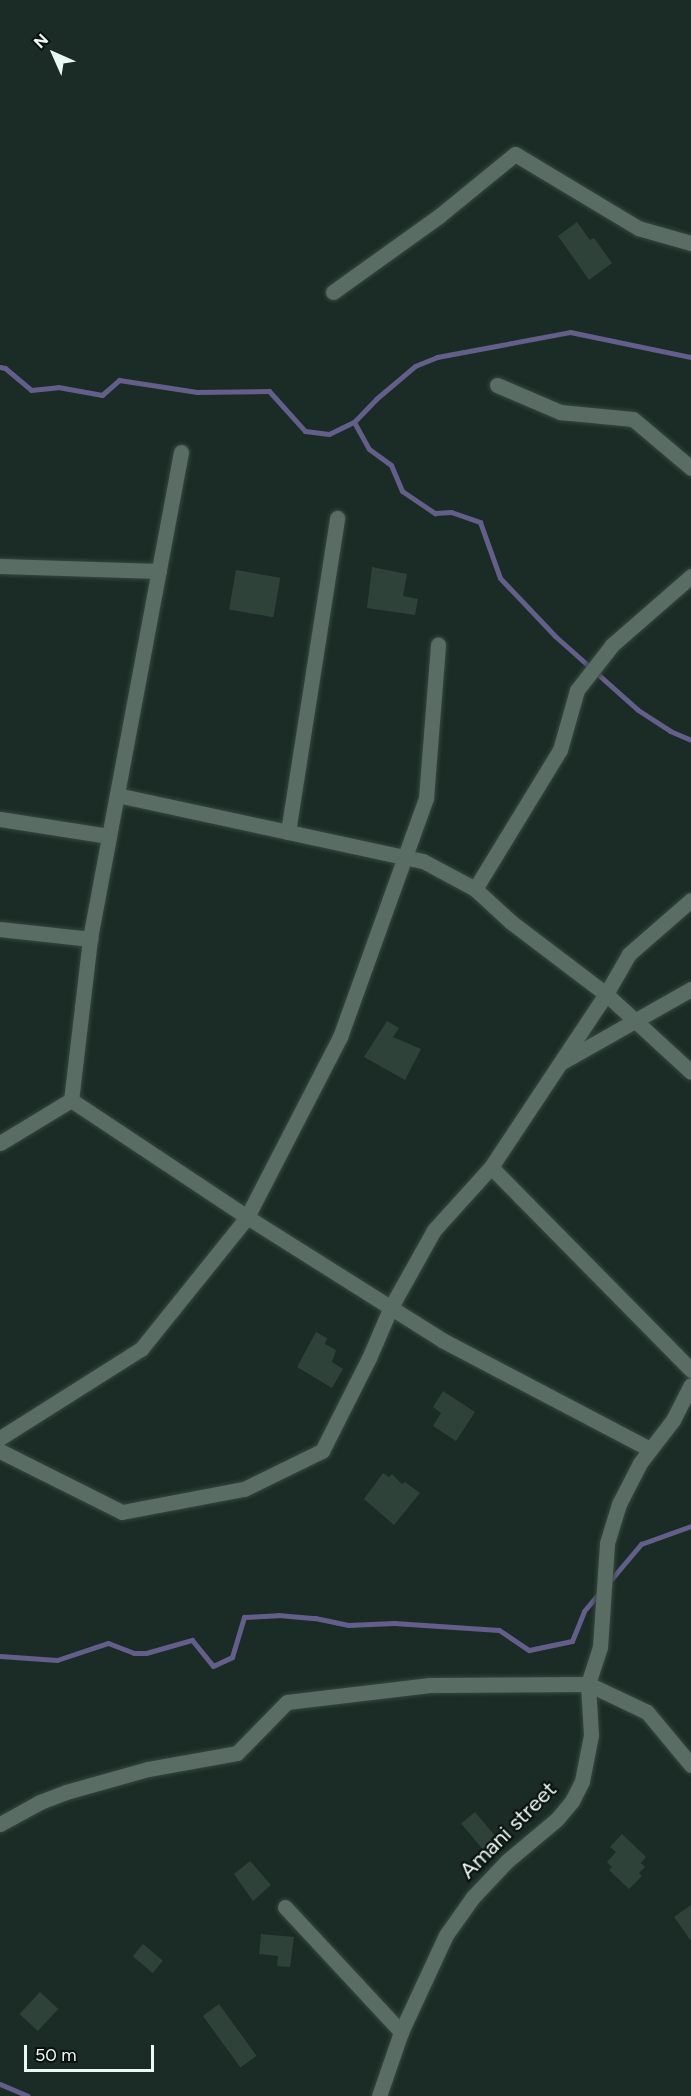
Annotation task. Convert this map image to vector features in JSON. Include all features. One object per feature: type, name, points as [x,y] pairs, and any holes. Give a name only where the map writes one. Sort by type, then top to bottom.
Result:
[{"type":"street","points":[[333,292],[439,216],[515,154],[638,228],[691,243]]},
{"type":"street","points":[[497,386],[560,412],[633,419],[691,468]]},
{"type":"street","points":[[71,1100],[90,939],[181,452]]},
{"type":"street","points":[[288,832],[337,518]]},
{"type":"street","points":[[0,566],[159,571]]},
{"type":"street","points":[[475,889],[561,750],[577,690],[612,645],[691,576]]},
{"type":"street","points":[[0,1438],[141,1349],[247,1217],[340,1037],[426,798],[438,644]]},
{"type":"street","points":[[117,795],[423,861],[475,889],[511,922],[606,994],[691,1071]]},
{"type":"street","points":[[0,819],[110,836]]},
{"type":"street","points":[[0,1451],[122,1512],[244,1490],[321,1451],[369,1358],[391,1307],[434,1230],[491,1167],[606,994],[629,954],[690,904]]},
{"type":"street","points":[[0,929],[90,939]]},
{"type":"street","points":[[560,1064],[691,989]]},
{"type":"street","points":[[71,1100],[247,1217],[442,1340],[650,1449]]},
{"type":"street","points":[[1,1139],[71,1100]]},
{"type":"street","points":[[491,1167],[691,1370]]},
{"type":"street","name":"Amani street","points":[[379,2096],[401,2032],[446,1935],[459,1915],[507,1861],[557,1819],[572,1801],[582,1781],[591,1735],[588,1684],[600,1647],[607,1543],[619,1504],[640,1463],[673,1420],[691,1385]]},
{"type":"street","points":[[0,1824],[40,1802],[66,1792],[148,1770],[237,1753],[287,1701],[430,1685],[588,1684],[647,1712],[691,1765]]},
{"type":"street","points":[[285,1907],[401,2032]]},
{"type":"building","points":[[577,222],[590,240],[594,238],[612,263],[589,280],[558,236]]},
{"type":"building","points":[[372,567],[407,574],[403,596],[418,599],[415,615],[367,608]]},
{"type":"building","points":[[236,570],[280,578],[273,617],[229,609]]},
{"type":"building","points":[[387,1021],[399,1028],[393,1037],[421,1049],[405,1080],[364,1057]]},
{"type":"building","points":[[316,1332],[327,1338],[325,1344],[336,1350],[332,1362],[343,1369],[332,1388],[297,1367]]},
{"type":"building","points":[[443,1391],[475,1412],[456,1441],[433,1426],[441,1413],[433,1407]]},
{"type":"building","points":[[383,1473],[389,1477],[392,1474],[402,1484],[405,1482],[420,1493],[394,1525],[364,1499]]},
{"type":"building","points":[[475,1812],[502,1844],[488,1856],[461,1824]]},
{"type":"building","points":[[622,1834],[646,1857],[641,1863],[645,1867],[639,1873],[642,1876],[629,1889],[609,1870],[612,1867],[607,1862],[616,1852],[610,1847]]},
{"type":"building","points":[[250,1861],[271,1885],[253,1901],[234,1874]]},
{"type":"building","points":[[691,1905],[691,1941],[674,1917]]},
{"type":"building","points":[[261,1934],[294,1937],[290,1967],[277,1966],[278,1956],[259,1954]]},
{"type":"building","points":[[143,1944],[163,1961],[153,1973],[133,1956]]},
{"type":"building","points":[[40,1992],[58,2009],[38,2031],[20,2014]]},
{"type":"building","points":[[219,2004],[257,2056],[240,2068],[203,2016]]},
{"type":"waterway","points":[[0,367],[5,368],[31,390],[58,387],[102,395],[119,380],[197,392],[269,391],[305,431],[329,434],[354,422],[376,399],[415,366],[437,357],[570,332],[691,357]]},
{"type":"waterway","points":[[354,422],[369,449],[391,465],[402,491],[435,513],[451,512],[480,522],[500,578],[555,636],[638,710],[670,731],[691,740]]},
{"type":"waterway","points":[[609,1582],[641,1544],[691,1526]]},
{"type":"waterway","points":[[0,1656],[57,1660],[108,1643],[134,1653],[146,1653],[192,1640],[213,1666],[232,1657],[244,1617],[278,1615],[315,1618],[348,1625],[394,1623],[499,1630],[529,1650],[572,1641],[584,1611],[601,1591]]},
{"type":"waterway","points":[[0,2084],[28,2096]]}]
